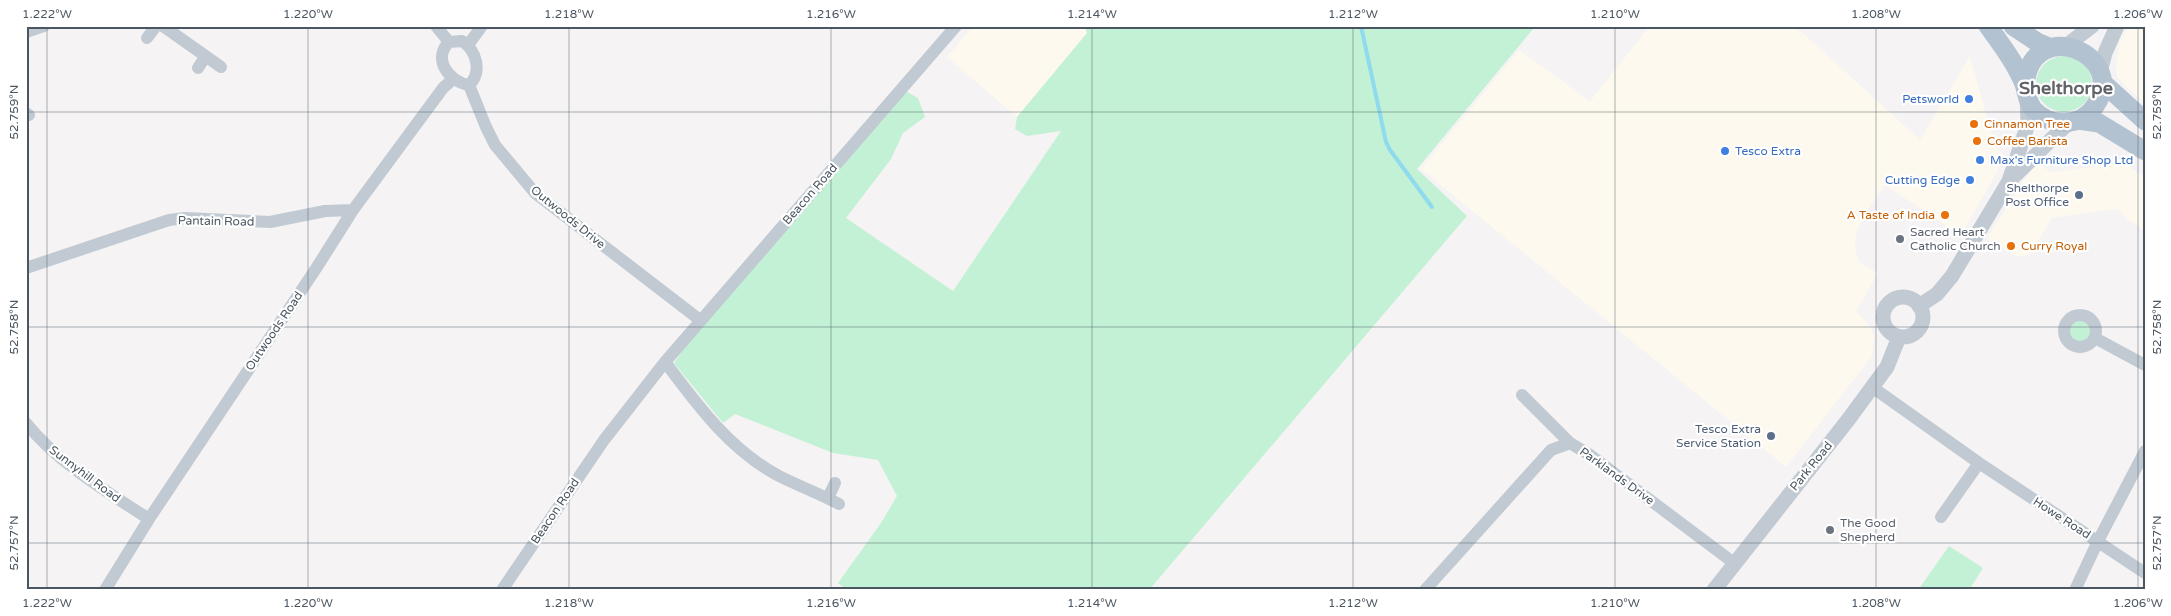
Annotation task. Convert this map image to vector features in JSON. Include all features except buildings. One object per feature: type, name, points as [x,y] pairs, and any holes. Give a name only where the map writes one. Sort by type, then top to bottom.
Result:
[{"type":"main road","points":[[1988,26],[2005,50],[2032,107],[2049,120],[2059,123],[2074,121],[2099,123],[2145,151]]},
{"type":"main road","points":[[2014,26],[2037,42],[2059,47],[2077,48],[2095,62],[2101,77],[2101,94],[2096,105],[2088,114],[2074,121]]},
{"type":"main road","points":[[2026,91],[2030,66],[2043,51],[2059,47]]},
{"type":"main road","points":[[2101,77],[2145,121]]},
{"type":"street","points":[[26,32],[44,26]]},
{"type":"street","points":[[147,38],[156,26]]},
{"type":"street","points":[[163,26],[201,63],[221,67]]},
{"type":"street","points":[[436,26],[448,42]]},
{"type":"street","points":[[468,45],[482,26]]},
{"type":"street","name":"Beacon Road","points":[[502,590],[604,440],[666,362],[700,320],[956,26]]},
{"type":"street","points":[[2059,47],[2092,26]]},
{"type":"street","points":[[2101,77],[2105,53],[2117,26]]},
{"type":"street","points":[[462,41],[468,45],[474,54],[475,78],[470,85],[453,78],[444,67],[441,54],[448,42],[462,41]]},
{"type":"street","name":"Outwoods Road","points":[[105,590],[149,519],[317,268],[353,210],[443,88],[453,78]]},
{"type":"street","name":"Outwoods Drive","points":[[470,85],[495,145],[535,193],[700,320]]},
{"type":"street","points":[[1919,306],[1936,294],[1952,276],[2009,181],[2028,124],[2026,91]]},
{"type":"street","points":[[2009,181],[2031,162],[2050,139],[2074,121]]},
{"type":"street","name":"Pantain Road","points":[[26,268],[169,220],[185,218],[270,222],[325,211],[353,210]]},
{"type":"street","points":[[1905,298],[1919,306],[1922,312],[1921,325],[1912,335],[1899,337],[1890,332],[1884,324],[1885,310],[1888,304],[1894,300],[1905,298]]},
{"type":"street","name":"Park Road","points":[[1714,590],[1848,420],[1887,367],[1899,337]]},
{"type":"street","points":[[2095,338],[2145,365]]},
{"type":"street","points":[[666,362],[700,410],[745,454],[779,476],[834,501],[835,483]]},
{"type":"street","name":"Howe Road","points":[[1872,387],[1979,463],[2145,573]]},
{"type":"street","points":[[1522,395],[1570,443]]},
{"type":"street","name":"Sunnyhill Road","points":[[26,424],[37,437],[61,458],[97,486],[149,519]]},
{"type":"street","name":"Parklands Drive","points":[[1426,590],[1551,450],[1570,443],[1590,455],[1734,564]]},
{"type":"street","points":[[2076,590],[2098,541],[2145,451]]},
{"type":"street","points":[[1941,517],[1979,463]]},
{"type":"shaded area","points":[[973,26],[1085,26],[1087,33],[1017,117],[947,57]]},
{"type":"shaded area","points":[[1650,26],[1792,26],[1805,35],[1920,140],[1970,56],[1994,144],[2005,158],[1961,235],[1885,185],[1862,218],[1856,235],[1855,249],[1859,261],[1878,273],[1856,312],[1871,328],[1874,338],[1872,356],[1786,467],[1421,169],[1519,50],[1590,101]]},
{"type":"shaded area","points":[[2129,26],[2145,26],[2145,103],[2125,86],[2117,76],[2116,66],[2120,43]]},
{"type":"shaded area","points":[[2038,163],[2049,171],[2055,172],[2118,163],[2127,165],[2145,177],[2145,231],[2126,218],[2119,210],[2106,210],[2052,218],[2029,255],[2018,257],[1996,244],[1987,238],[2022,183]]},
{"type":"green space","points":[[1085,26],[1530,26],[1533,29],[1417,169],[1467,216],[1149,590],[847,590],[838,583],[881,523],[897,496],[878,460],[833,453],[735,414],[723,423],[674,363],[702,323],[902,89],[918,98],[925,117],[903,133],[891,159],[846,218],[953,291],[1061,131],[1027,136],[1015,129],[1017,117],[1087,33]]},
{"type":"green space","points":[[2059,56],[2069,56],[2084,64],[2090,73],[2092,84],[2090,95],[2084,104],[2069,112],[2059,112],[2048,107],[2041,100],[2036,89],[2036,79],[2041,68],[2048,61]]},
{"type":"green space","points":[[2080,315],[2086,316],[2091,320],[2095,325],[2095,337],[2091,342],[2086,346],[2080,347],[2074,346],[2069,342],[2065,337],[2064,331],[2065,325],[2069,320],[2074,316]]},
{"type":"green space","points":[[1949,546],[1983,568],[1969,590],[1918,590]]},
{"type":"waterway","points":[[1361,26],[1386,142],[1432,207]]},
{"type":"place","name":"Petsworld","points":[[1969,99]]},
{"type":"place","name":"Cinnamon Tree","points":[[1974,124]]},
{"type":"place","name":"Coffee Barista","points":[[1977,141]]},
{"type":"place","name":"Tesco Extra","points":[[1725,151]]},
{"type":"place","name":"Max's Furniture Shop Ltd","points":[[1980,160]]},
{"type":"place","name":"Cutting Edge","points":[[1970,180]]},
{"type":"place","name":"Shelthorpe Post Office","points":[[2079,195]]},
{"type":"place","name":"A Taste of India","points":[[1945,215]]},
{"type":"place","name":"Sacred Heart Catholic Church","points":[[1900,239]]},
{"type":"place","name":"Curry Royal","points":[[2011,246]]},
{"type":"place","name":"Tesco Extra Service Station","points":[[1771,436]]},
{"type":"place","name":"The Good Shepherd","points":[[1830,530]]},
{"type":"district","name":"Shelthorpe","points":[[2066,88]]}]
